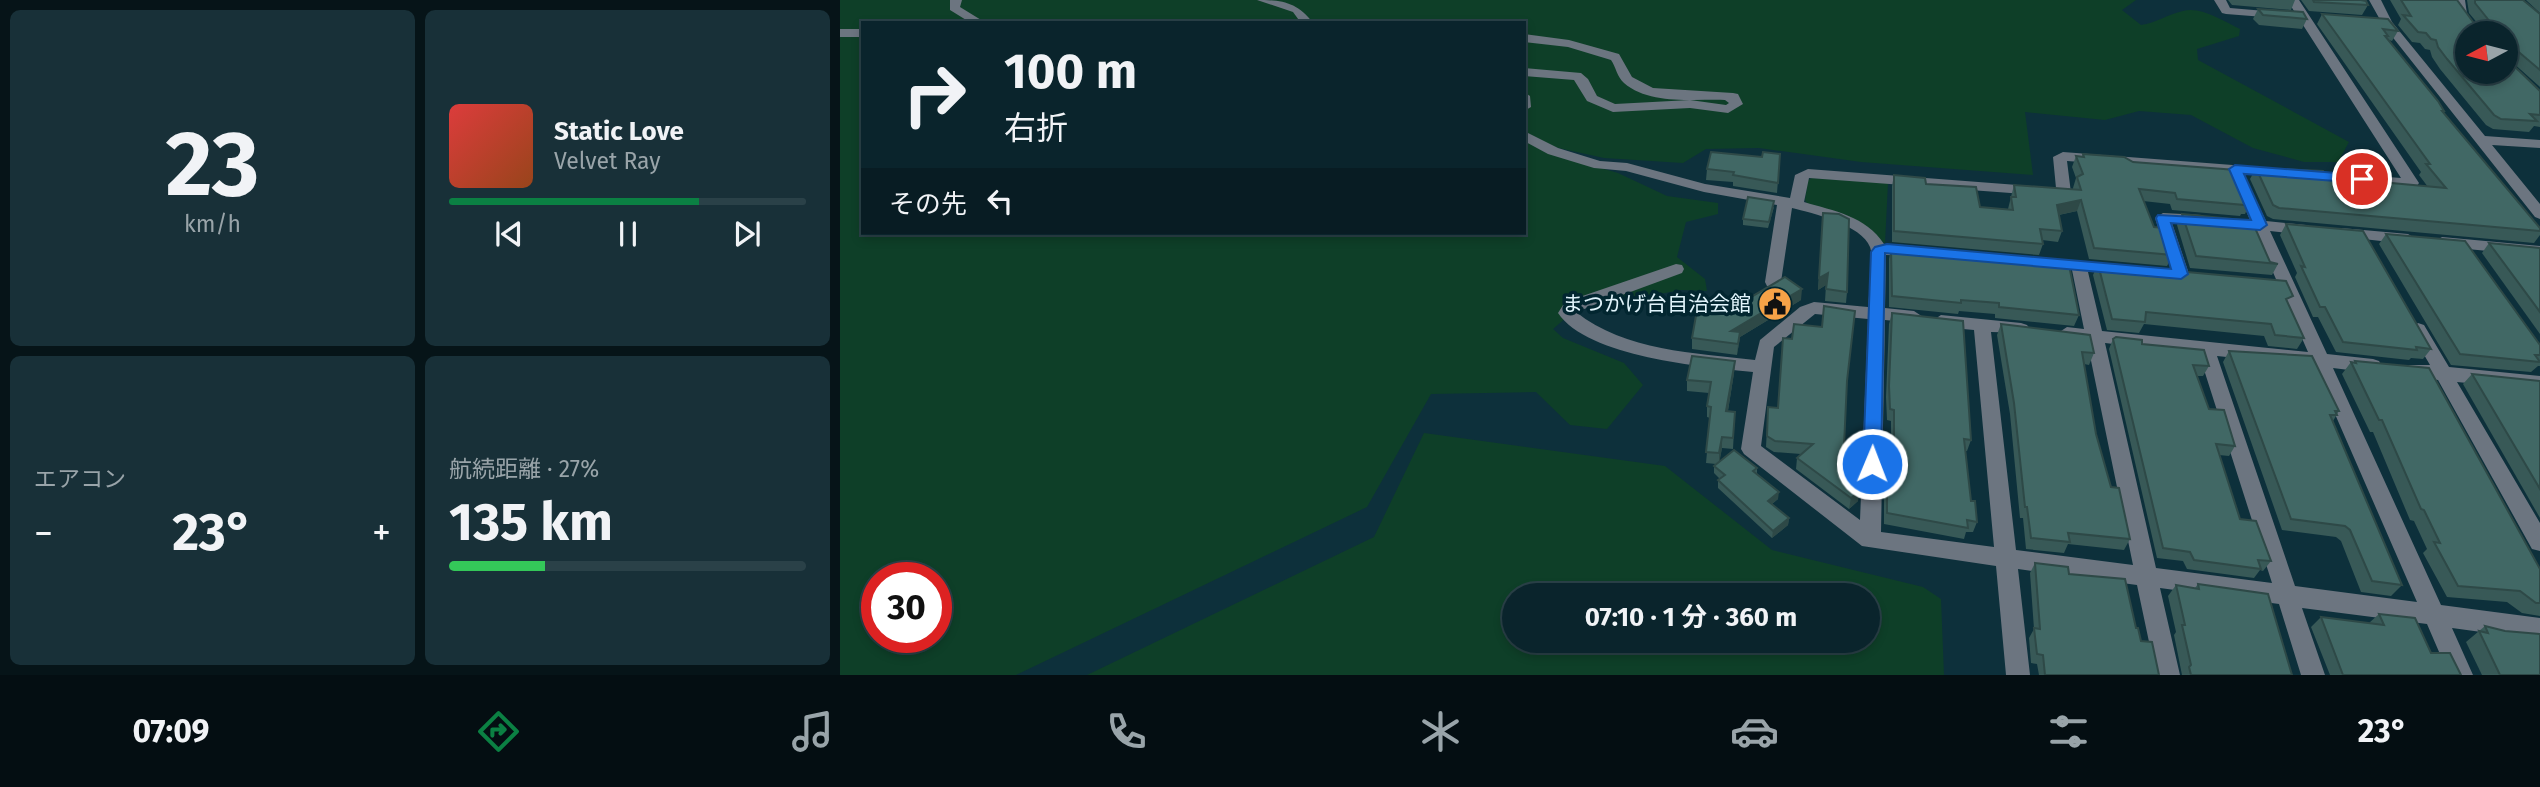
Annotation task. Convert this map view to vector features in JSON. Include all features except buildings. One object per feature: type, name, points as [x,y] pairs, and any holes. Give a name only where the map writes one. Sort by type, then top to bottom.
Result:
[{"type":"street","points":[[956,0],[954,8],[977,21]]},
{"type":"street","points":[[1263,0],[1297,10],[1305,21]]},
{"type":"street","points":[[2220,0],[2226,11],[2310,18]]},
{"type":"street","points":[[1773,282],[1791,203],[1802,175],[1808,173],[2064,193],[2060,157],[2063,156],[2413,183],[2310,18],[2293,0]]},
{"type":"street","points":[[2375,0],[2381,22],[2483,140],[2540,214]]},
{"type":"street","points":[[2459,0],[2458,7],[2466,21]]},
{"type":"street","points":[[840,33],[861,33]]},
{"type":"street","points":[[1526,38],[1569,44],[1615,57],[1625,76],[1639,87],[1661,92],[1733,97],[1735,104],[1728,109],[1690,104],[1613,108],[1592,98],[1584,82],[1577,76],[1526,72]]},
{"type":"street","points":[[1526,136],[1553,151],[1600,165],[1627,167],[1704,188],[1791,203],[1858,226],[1871,236],[1880,250]]},
{"type":"street","points":[[2483,140],[2540,144]]},
{"type":"street","points":[[2235,169],[2461,675]]},
{"type":"street","points":[[2181,274],[2163,218],[2540,251]]},
{"type":"street","points":[[2363,235],[2376,258]]},
{"type":"street","points":[[2463,243],[2479,265]]},
{"type":"street","points":[[1880,250],[1928,252]]},
{"type":"street","points":[[1870,540],[1875,313],[1880,250]]},
{"type":"street","points":[[2024,261],[2143,271]]},
{"type":"street","points":[[2079,266],[2168,675]]},
{"type":"street","points":[[1676,269],[1571,306],[1567,313],[1575,322],[1629,346],[1685,358],[1763,367]]},
{"type":"street","points":[[2260,282],[2287,285]]},
{"type":"street","points":[[2540,383],[1814,308],[1766,344],[1751,449],[1870,540],[2540,629]]},
{"type":"street","points":[[2410,316],[2540,542]]},
{"type":"street","points":[[1982,326],[2018,675]]},
{"type":"street","points":[[2206,348],[2313,675]]},
{"type":"green space","points":[[840,0],[2136,0],[2122,10],[2141,25],[2190,10],[2212,15],[2240,29],[2239,36],[2197,49],[2198,60],[2349,142],[2338,162],[2304,162],[2253,148],[2191,115],[2139,111],[2105,120],[2025,112],[2033,175],[1861,162],[1759,148],[1706,149],[1683,163],[1604,158],[1554,147],[1546,152],[1618,173],[1667,196],[1718,203],[1718,214],[1686,222],[1677,257],[1705,279],[1707,291],[1681,290],[1575,310],[1553,329],[1563,338],[1624,363],[1643,385],[1607,429],[1570,425],[1536,392],[1431,394],[1367,507],[1016,675],[840,675]]},
{"type":"green space","points":[[1812,178],[1888,183],[1885,243],[1808,205],[1805,200],[1808,180]]},
{"type":"green space","points":[[1424,433],[1665,466],[1772,550],[1923,587],[1941,599],[1944,675],[1087,675],[1374,537]]},
{"type":"place","name":"まつかげ台自治会館","points":[[1775,304]]},
{"type":"route","points":[[1872,464],[1875,313],[1880,250],[1887,248],[2181,274],[2163,218],[2260,225],[2235,169],[2362,179]]}]
